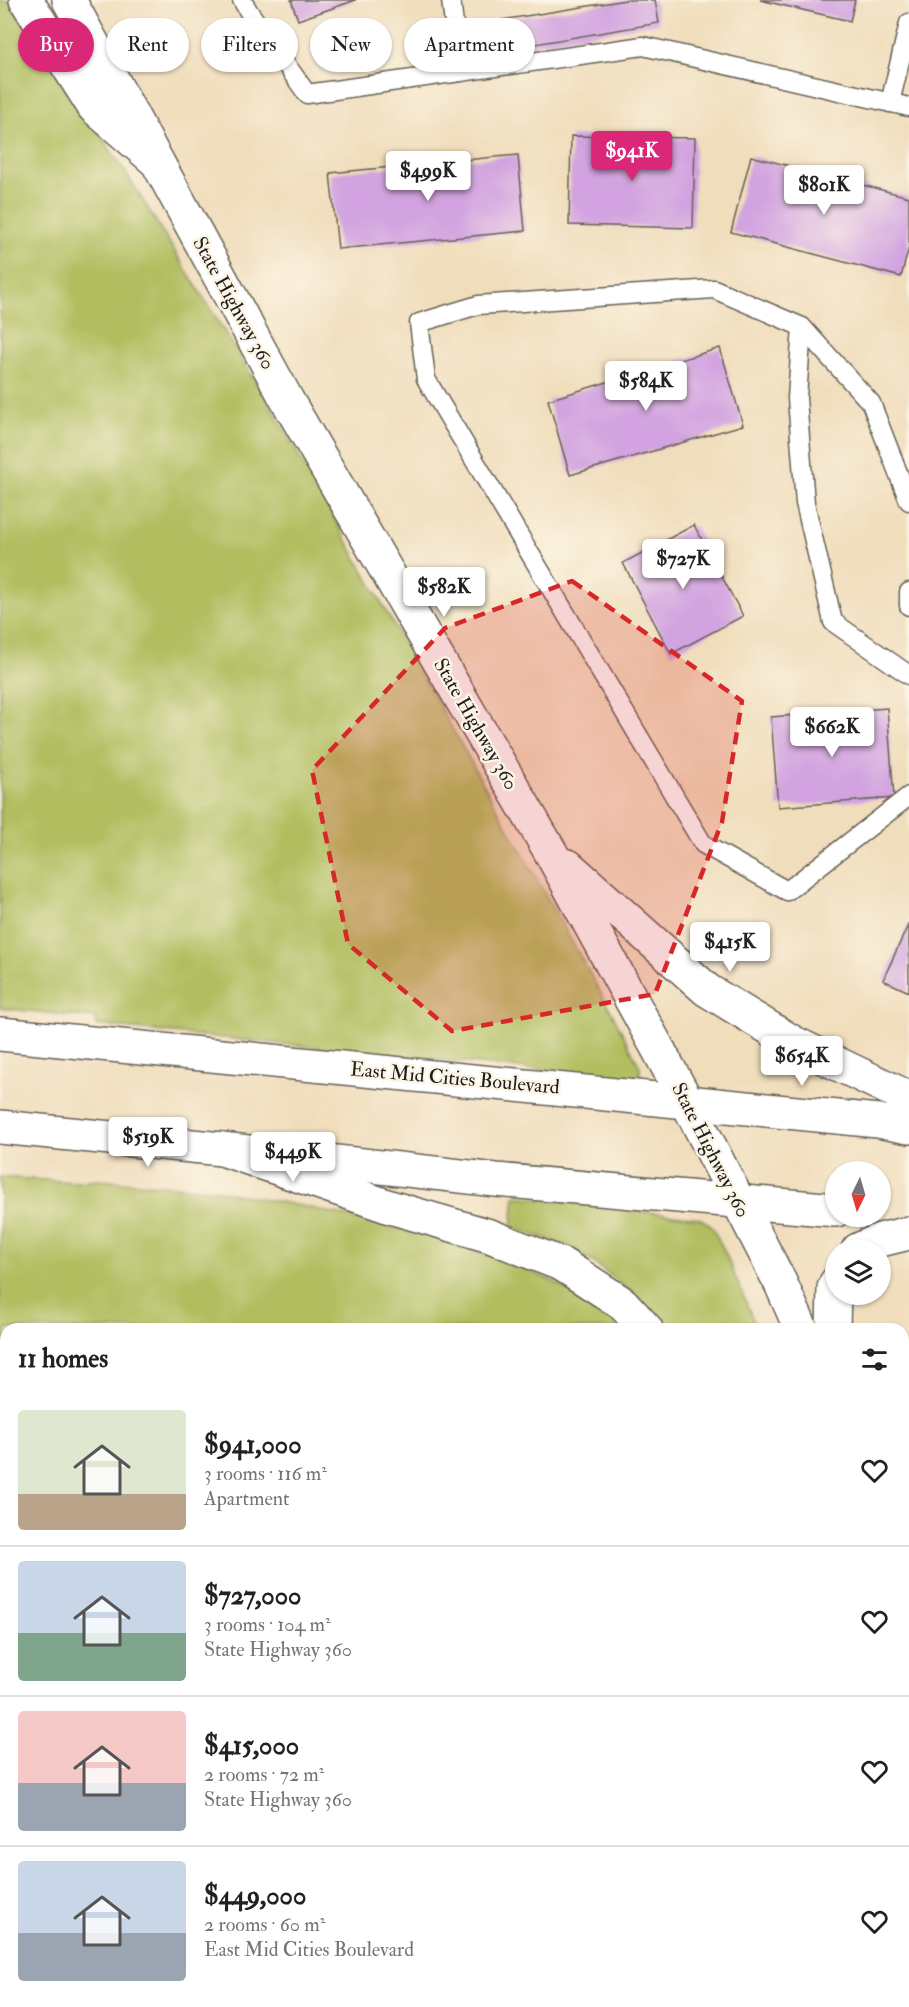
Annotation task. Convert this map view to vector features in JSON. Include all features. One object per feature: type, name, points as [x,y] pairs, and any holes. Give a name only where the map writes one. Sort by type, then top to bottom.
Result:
[{"type":"main road","points":[[26,0],[93,107],[156,161]]},
{"type":"main road","name":"State Highway 360","points":[[69,0],[287,400],[550,851],[686,1100],[781,1284],[798,1323]]},
{"type":"main road","points":[[550,851],[707,990],[794,1043],[909,1098]]},
{"type":"main road","name":"East Mid Cities Boulevard","points":[[0,1034],[686,1100],[879,1121],[909,1127]]},
{"type":"main road","points":[[0,1128],[222,1149],[496,1180],[825,1209]]},
{"type":"main road","points":[[222,1149],[390,1207],[490,1236],[563,1265],[622,1303],[640,1323]]},
{"type":"main road","points":[[891,1218],[909,1221]]},
{"type":"main road","points":[[884,1239],[909,1233]]},
{"type":"main road","points":[[834,1305],[834,1323]]},
{"type":"lane","points":[[451,0],[453,18]]},
{"type":"lane","points":[[245,1],[307,93],[460,72]]},
{"type":"lane","points":[[890,103],[909,24]]},
{"type":"lane","points":[[535,61],[643,46],[909,107]]},
{"type":"lane","points":[[909,501],[871,403],[802,327],[714,289],[478,305],[419,323],[426,379],[703,843],[788,891],[909,796]]},
{"type":"lane","points":[[802,327],[797,398],[805,504],[833,622],[909,675]]},
{"type":"lane","points":[[909,592],[909,606]]},
{"type":"highlighted area","points":[[572,581],[742,701],[722,822],[655,994],[452,1031],[348,944],[312,770],[445,628]]},
{"type":"green space","points":[[0,0],[9,0],[21,18],[18,18],[18,72],[58,72],[124,170],[272,408],[612,1013],[640,1067],[640,1075],[633,1078],[609,1077],[96,1025],[96,1018],[0,1008]]},
{"type":"green space","points":[[0,1177],[75,1182],[99,1180],[210,1189],[302,1206],[430,1236],[508,1261],[560,1285],[614,1323],[0,1323]]},
{"type":"green space","points":[[515,1196],[699,1218],[711,1225],[754,1323],[666,1323],[592,1261],[563,1245],[512,1227]]},
{"type":"building","points":[[291,0],[356,0],[298,20]]},
{"type":"building","points":[[626,0],[655,0],[659,23],[535,44],[535,18],[514,18]]},
{"type":"building","points":[[760,0],[855,0],[850,21]]},
{"type":"building","points":[[571,136],[695,138],[693,228],[569,225]]},
{"type":"building","points":[[518,155],[525,231],[338,249],[330,173]]},
{"type":"building","points":[[751,156],[909,197],[909,247],[901,277],[731,232]]},
{"type":"building","points":[[720,348],[743,425],[570,475],[548,400]]},
{"type":"building","points":[[694,525],[743,616],[671,654],[623,563]]},
{"type":"building","points":[[887,708],[894,798],[778,807],[771,717]]},
{"type":"building","points":[[909,923],[909,992],[883,980]]}]
